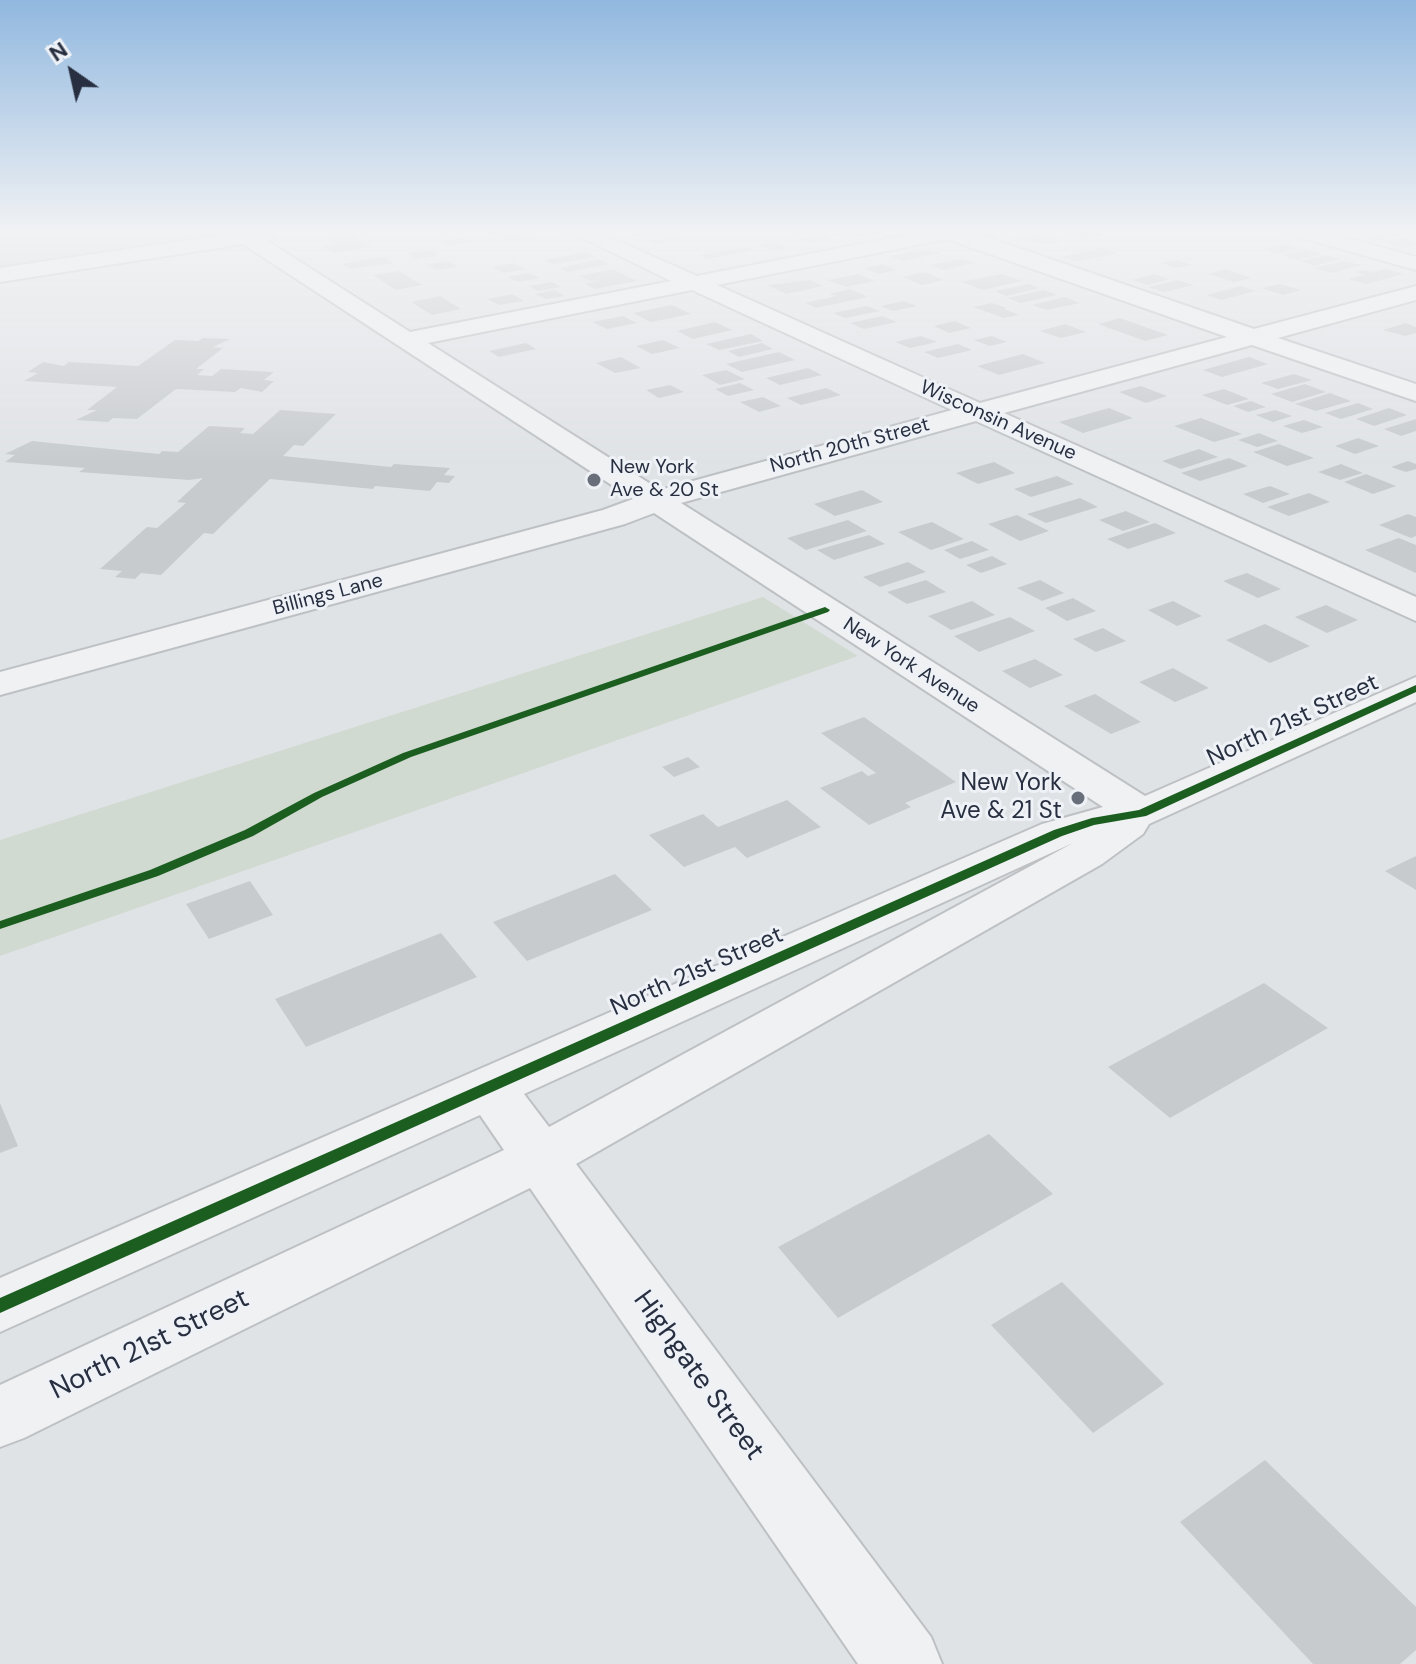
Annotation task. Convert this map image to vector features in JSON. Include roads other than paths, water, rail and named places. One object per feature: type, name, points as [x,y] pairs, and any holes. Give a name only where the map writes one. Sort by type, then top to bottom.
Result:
[{"type":"street","name":"New York Avenue","points":[[357,309],[1142,813]]},
{"type":"street","points":[[405,340],[567,309]]},
{"type":"street","name":"Wisconsin Avenue","points":[[749,309],[1416,610]]},
{"type":"street","points":[[1169,309],[1416,393]]},
{"type":"street","name":"North 20th Street","points":[[655,501],[1359,309]]},
{"type":"street","name":"Billings Lane","points":[[0,684],[614,517],[655,501]]},
{"type":"street","name":"North 21st Street","points":[[0,1306],[1058,833],[1092,822],[1142,813],[1416,688]]},
{"type":"street","name":"North 21st Street","points":[[0,1417],[541,1157],[992,908],[1112,838],[1142,813]]},
{"type":"street","name":"Highgate Street","points":[[491,1089],[904,1664]]},
{"type":"place","name":"New York Ave & 20 St","points":[[594,480]]},
{"type":"place","name":"New York Ave & 21 St","points":[[1078,798]]}]
